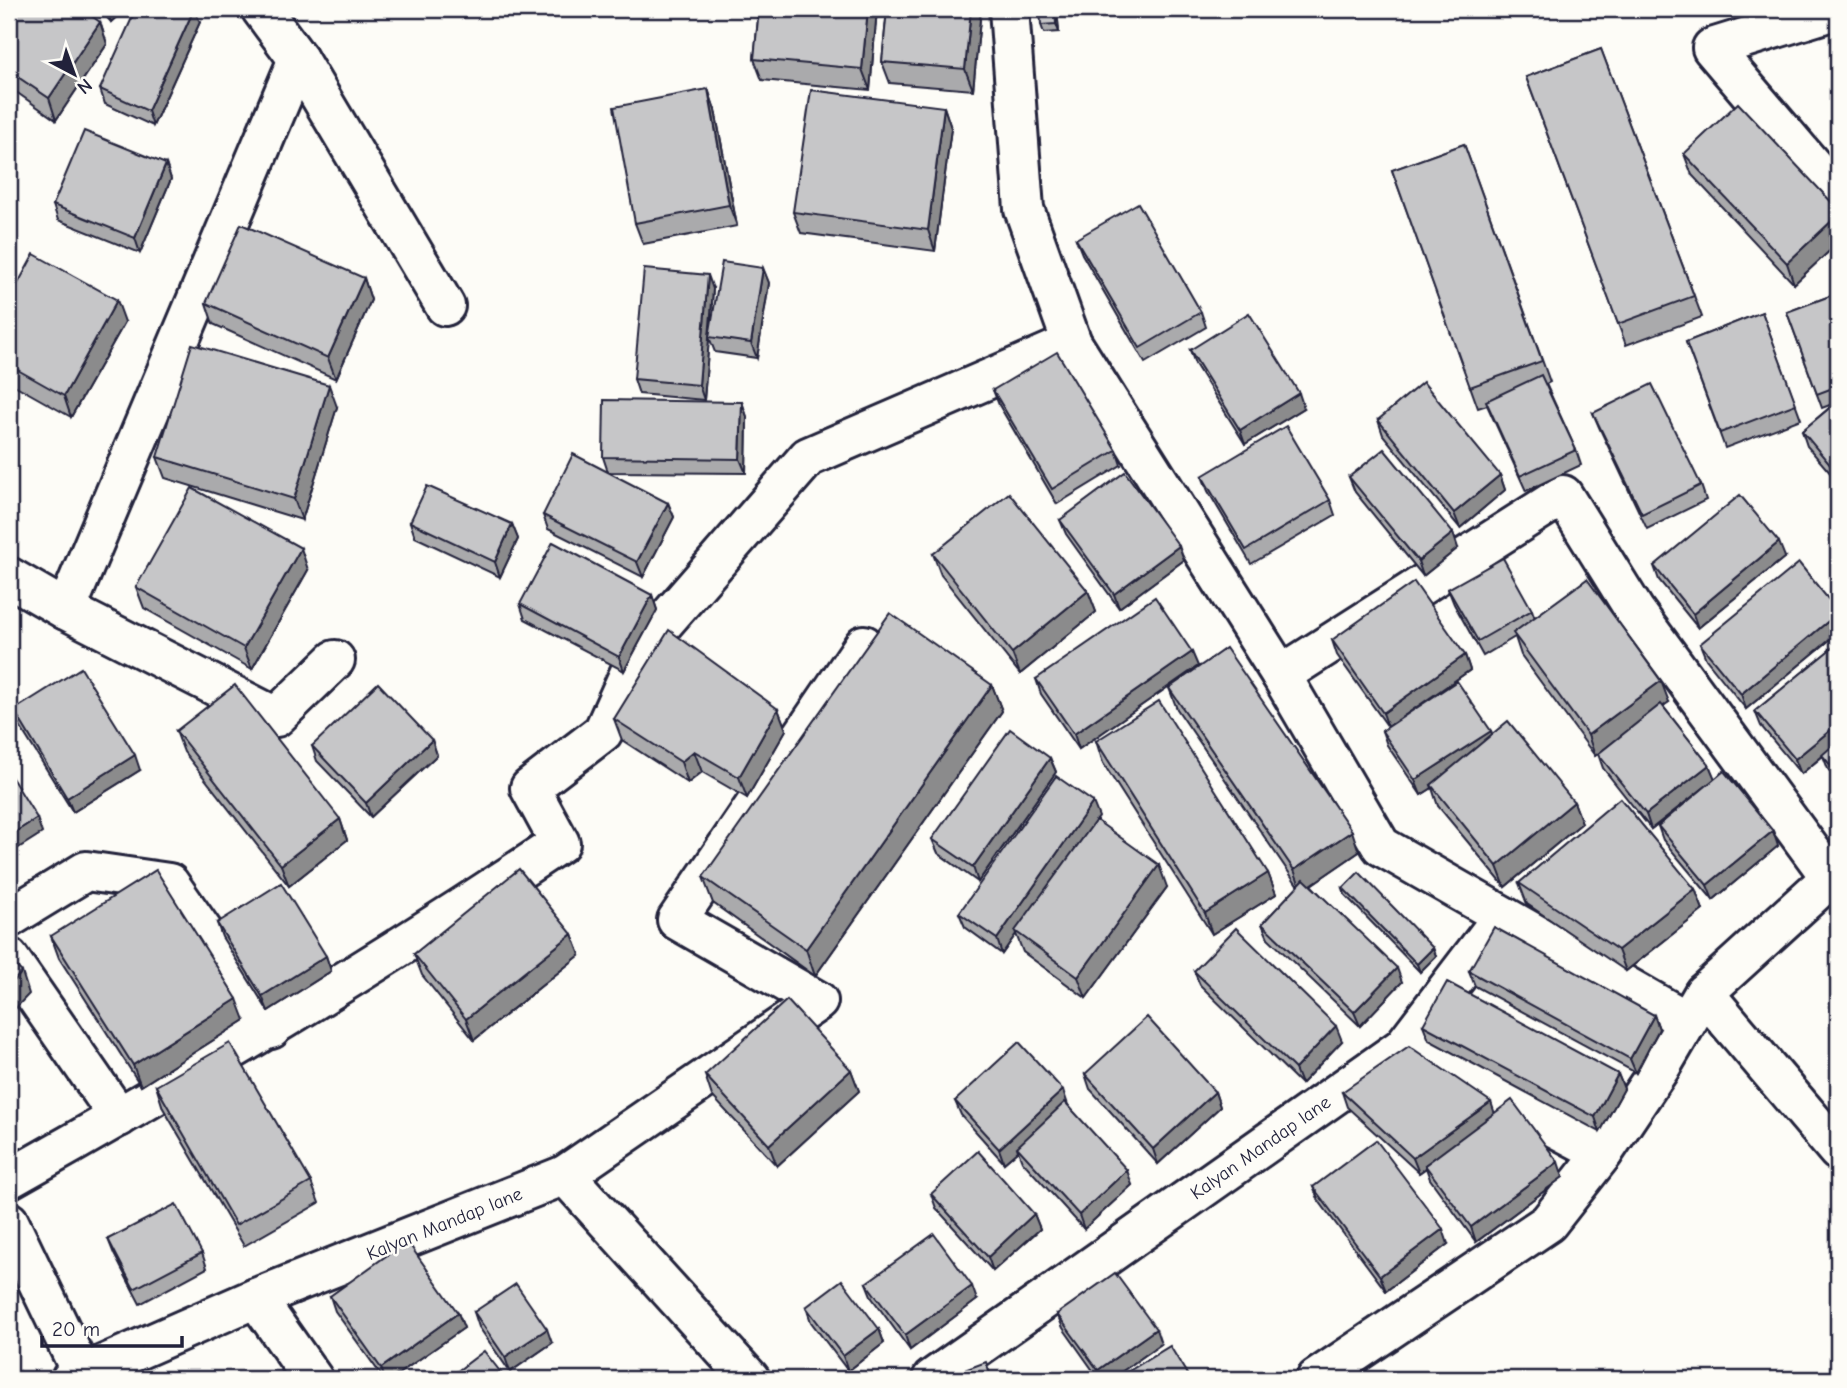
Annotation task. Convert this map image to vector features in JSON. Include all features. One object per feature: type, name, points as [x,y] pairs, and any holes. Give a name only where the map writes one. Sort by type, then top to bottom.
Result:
[{"type":"street","points":[[261,9],[299,59],[444,306]]},
{"type":"street","points":[[1009,9],[1024,209],[1072,343],[1281,675],[1381,846],[1503,916],[1695,1007],[1838,1150]]},
{"type":"street","points":[[1838,9],[1712,48],[1838,196]]},
{"type":"street","points":[[66,610],[299,59]]},
{"type":"street","points":[[9,1179],[271,1029],[463,908],[560,843],[530,788],[603,732],[640,650],[808,457],[1072,343]]},
{"type":"street","points":[[1281,675],[1563,495],[1635,611],[1835,875],[1695,1007],[1660,1068],[1603,1153],[1548,1223],[1317,1379]]},
{"type":"street","points":[[9,577],[66,610],[276,717],[335,660]]},
{"type":"street","name":"Kalyan Mandap lane","points":[[76,1377],[256,1298],[565,1175],[818,1001],[677,920],[864,645]]},
{"type":"street","points":[[9,918],[86,871],[169,883],[271,1029]]},
{"type":"street","name":"Kalyan Mandap lane","points":[[932,1379],[1402,1046],[1503,916]]},
{"type":"street","points":[[9,958],[119,1117]]},
{"type":"street","points":[[1402,1046],[1603,1153]]},
{"type":"street","points":[[565,1175],[750,1379]]},
{"type":"street","points":[[9,1222],[76,1377]]},
{"type":"street","points":[[256,1298],[313,1379]]},
{"type":"building","points":[[9,9],[82,9],[100,22],[49,98],[9,71]]},
{"type":"building","points":[[136,9],[194,9],[148,111],[100,89]]},
{"type":"building","points":[[759,9],[868,9],[862,69],[754,59]]},
{"type":"building","points":[[887,9],[971,9],[965,69],[882,62]]},
{"type":"building","points":[[1040,9],[1055,9],[1056,24],[1041,25]]},
{"type":"building","points":[[1601,49],[1694,296],[1618,324],[1526,77]]},
{"type":"building","points":[[708,89],[729,205],[635,223],[614,107]]},
{"type":"building","points":[[811,90],[944,107],[928,230],[793,212]]},
{"type":"building","points":[[1738,103],[1838,209],[1838,215],[1787,263],[1684,154]]},
{"type":"building","points":[[84,131],[166,164],[135,238],[53,205]]},
{"type":"building","points":[[1464,144],[1542,361],[1470,387],[1392,170]]},
{"type":"building","points":[[1138,203],[1201,312],[1140,348],[1076,239]]},
{"type":"building","points":[[241,224],[364,278],[328,358],[206,303]]},
{"type":"building","points":[[34,254],[117,300],[64,396],[9,365],[9,300]]},
{"type":"building","points":[[722,262],[763,268],[751,343],[709,337]]},
{"type":"building","points":[[644,269],[708,275],[699,385],[634,379]]},
{"type":"building","points":[[1838,293],[1838,386],[1817,394],[1787,312]]},
{"type":"building","points":[[1762,312],[1796,404],[1720,433],[1686,342]]},
{"type":"building","points":[[1249,313],[1299,393],[1240,430],[1190,350]]},
{"type":"building","points":[[192,344],[329,385],[294,499],[157,457]]},
{"type":"building","points":[[1057,352],[1116,450],[1052,489],[993,390]]},
{"type":"building","points":[[1541,375],[1576,450],[1520,476],[1486,401]]},
{"type":"building","points":[[1423,382],[1500,475],[1454,513],[1378,420]]},
{"type":"building","points":[[1652,384],[1701,485],[1642,514],[1593,413]]},
{"type":"building","points":[[604,400],[742,402],[740,459],[603,457]]},
{"type":"building","points":[[1838,401],[1838,470],[1836,472],[1802,431]]},
{"type":"building","points":[[1286,426],[1330,500],[1246,550],[1202,476]]},
{"type":"building","points":[[1384,449],[1453,533],[1418,561],[1349,477]]},
{"type":"building","points":[[573,454],[668,503],[637,562],[543,515]]},
{"type":"building","points":[[1125,472],[1179,546],[1114,594],[1060,520]]},
{"type":"building","points":[[427,486],[512,524],[495,562],[410,522]]},
{"type":"building","points":[[192,488],[301,548],[244,648],[136,587]]},
{"type":"building","points":[[1009,493],[1088,591],[1012,653],[933,554]]},
{"type":"building","points":[[1740,495],[1779,542],[1693,614],[1654,566]]},
{"type":"building","points":[[553,542],[652,595],[619,657],[520,604]]},
{"type":"building","points":[[1503,558],[1532,610],[1478,641],[1448,589]]},
{"type":"building","points":[[1799,563],[1838,613],[1741,694],[1700,644]]},
{"type":"building","points":[[1587,579],[1661,681],[1588,735],[1513,633]]},
{"type":"building","points":[[1414,582],[1465,655],[1383,713],[1332,640]]},
{"type":"building","points":[[1155,597],[1192,652],[1074,734],[1036,679]]},
{"type":"building","points":[[890,613],[992,685],[806,949],[703,877]]},
{"type":"building","points":[[669,630],[778,709],[739,777],[694,751],[681,762],[614,719]]},
{"type":"building","points":[[1838,643],[1838,724],[1795,759],[1755,711]]},
{"type":"building","points":[[1226,648],[1352,831],[1294,870],[1169,688]]},
{"type":"building","points":[[81,668],[135,755],[67,798],[14,710]]},
{"type":"building","points":[[1457,681],[1491,731],[1415,780],[1382,731]]},
{"type":"building","points":[[378,683],[432,740],[366,803],[312,746]]},
{"type":"building","points":[[235,685],[340,819],[281,865],[176,731]]},
{"type":"building","points":[[1159,701],[1268,873],[1205,913],[1096,741]]},
{"type":"building","points":[[1661,704],[1709,765],[1646,814],[1598,754]]},
{"type":"building","points":[[1508,721],[1574,802],[1497,866],[1431,785]]},
{"type":"building","points":[[1010,729],[1050,758],[973,867],[932,839]]},
{"type":"building","points":[[1838,741],[1838,774],[1822,755]]},
{"type":"building","points":[[1724,771],[1773,831],[1707,885],[1658,826]]},
{"type":"building","points":[[9,773],[37,818],[9,836]]},
{"type":"building","points":[[1056,776],[1093,802],[997,939],[959,913]]},
{"type":"building","points":[[1620,798],[1695,889],[1618,950],[1519,883]]},
{"type":"building","points":[[1096,820],[1159,865],[1078,977],[1015,931]]},
{"type":"building","points":[[519,869],[572,934],[466,1019],[414,954]]},
{"type":"building","points":[[156,870],[237,999],[133,1065],[51,936]]},
{"type":"building","points":[[1359,872],[1433,948],[1417,964],[1343,888]]},
{"type":"building","points":[[1304,879],[1397,968],[1354,1012],[1262,924]]},
{"type":"building","points":[[281,883],[326,956],[262,996],[217,923]]},
{"type":"building","points":[[1494,927],[1654,1015],[1630,1059],[1469,971]]},
{"type":"building","points":[[1236,928],[1336,1026],[1295,1069],[1194,971]]},
{"type":"building","points":[[9,960],[22,972],[9,986]]},
{"type":"building","points":[[1447,982],[1618,1074],[1595,1117],[1423,1025]]},
{"type":"building","points":[[787,1000],[851,1070],[769,1145],[705,1075]]},
{"type":"building","points":[[1147,1017],[1215,1092],[1153,1149],[1085,1074]]},
{"type":"building","points":[[1019,1042],[1063,1090],[999,1149],[955,1101]]},
{"type":"building","points":[[230,1043],[311,1182],[236,1225],[156,1086]]},
{"type":"building","points":[[1409,1046],[1491,1102],[1413,1158],[1342,1092]]},
{"type":"building","points":[[1512,1100],[1558,1162],[1471,1227],[1425,1165]]},
{"type":"building","points":[[1065,1102],[1127,1170],[1079,1215],[1017,1147]]},
{"type":"building","points":[[1376,1140],[1443,1229],[1380,1276],[1313,1187]]},
{"type":"building","points":[[978,1151],[1034,1214],[988,1257],[931,1194]]},
{"type":"building","points":[[176,1204],[202,1253],[134,1289],[108,1239]]},
{"type":"building","points":[[934,1234],[972,1286],[905,1335],[866,1283]]},
{"type":"building","points":[[407,1241],[458,1313],[381,1368],[330,1296]]},
{"type":"building","points":[[1115,1273],[1156,1329],[1098,1370],[1057,1314]]},
{"type":"building","points":[[842,1280],[879,1329],[843,1356],[806,1307]]},
{"type":"building","points":[[516,1284],[547,1329],[505,1357],[474,1312]]},
{"type":"building","points":[[1170,1346],[1190,1379],[1116,1379]]},
{"type":"building","points":[[484,1351],[506,1379],[447,1379]]},
{"type":"building","points":[[986,1362],[992,1379],[940,1379]]}]
